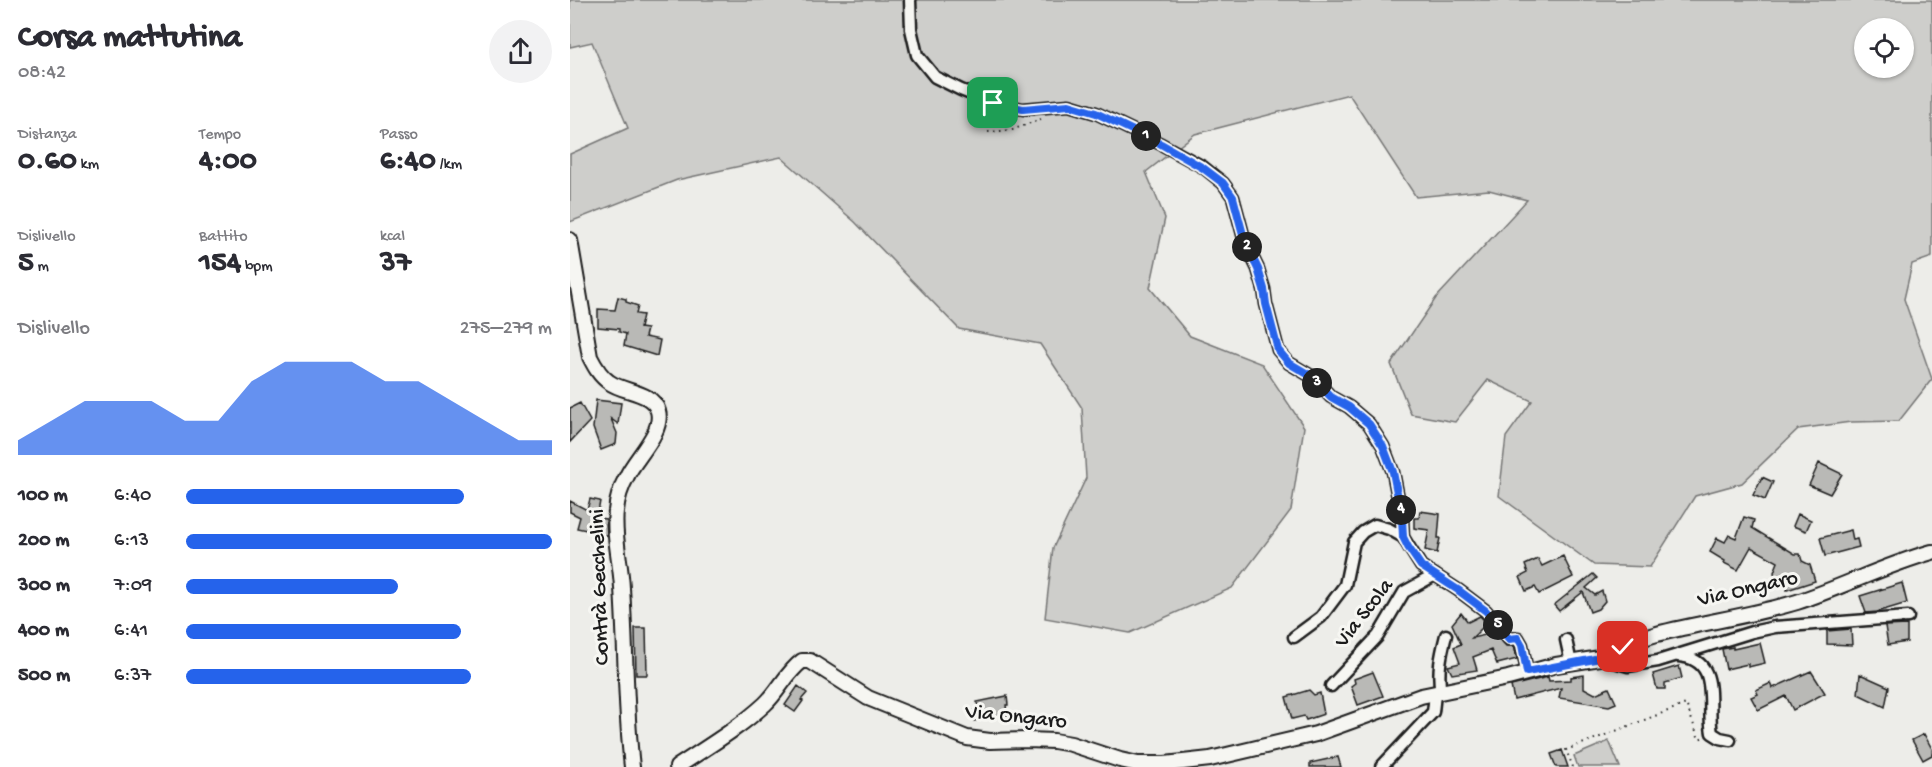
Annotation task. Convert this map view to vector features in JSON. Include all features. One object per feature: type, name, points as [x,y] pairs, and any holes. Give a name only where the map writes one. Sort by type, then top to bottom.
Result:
[{"type":"main road","name":"Contrà Gecchelini","points":[[570,240],[590,357],[598,372],[609,382],[648,397],[654,403],[659,416],[656,431],[627,475],[618,498],[616,513],[632,767]]},
{"type":"main road","name":"Via Ongaro","points":[[677,767],[755,713],[802,661],[810,661],[868,698],[968,738],[1071,744],[1138,764],[1181,764],[1316,734],[1421,696],[1600,658],[1637,640],[1657,634],[1794,603],[1827,592],[1890,565],[1932,552]]},
{"type":"street","name":"Via Scola","points":[[910,0],[911,29],[917,55],[935,77],[993,103],[1023,109],[1069,105],[1096,113],[1161,144],[1203,168],[1223,183],[1233,197],[1245,242],[1258,269],[1278,350],[1289,363],[1311,376],[1331,397],[1349,407],[1369,424],[1383,446],[1393,472],[1402,518],[1403,537],[1421,566],[1486,611],[1509,639],[1518,638],[1522,645],[1527,672]]},
{"type":"street","points":[[1294,637],[1321,617],[1345,585],[1354,542],[1363,532],[1376,525],[1403,537]]},
{"type":"street","name":"Via Scola","points":[[1331,686],[1378,636],[1406,590],[1435,575]]},
{"type":"street","points":[[1600,658],[1628,666],[1658,661],[1775,627],[1908,617]]},
{"type":"street","points":[[1381,767],[1433,712],[1438,693],[1440,658],[1446,635]]},
{"type":"street","points":[[1566,640],[1571,663]]},
{"type":"street","points":[[1672,656],[1689,657],[1702,664],[1709,676],[1712,734],[1730,740]]},
{"type":"path","points":[[988,132],[1012,130],[1045,118]]},
{"type":"path","points":[[1573,767],[1566,750],[1686,704],[1699,739],[1712,734]]},
{"type":"shaded area","points":[[570,0],[1932,0],[1932,257],[1912,264],[1904,299],[1932,379],[1899,421],[1851,422],[1798,429],[1742,483],[1695,496],[1650,567],[1594,565],[1499,496],[1506,437],[1532,401],[1488,380],[1455,422],[1411,414],[1391,364],[1436,298],[1527,200],[1489,190],[1416,197],[1349,94],[1195,134],[1146,172],[1165,218],[1150,288],[1190,336],[1262,364],[1304,427],[1291,510],[1232,588],[1130,633],[1045,618],[1053,548],[1086,478],[1082,408],[1040,344],[959,329],[855,222],[781,157],[677,180],[570,222],[570,154],[628,128],[592,42],[570,47]]},
{"type":"shaded area","points":[[1609,741],[1620,767],[1578,767],[1574,756]]},
{"type":"building","points":[[618,297],[638,306],[636,314],[643,315],[640,328],[647,329],[645,337],[660,340],[657,356],[624,346],[626,334],[619,332],[619,329],[598,327],[598,309],[615,310]]},
{"type":"building","points":[[596,400],[621,403],[618,424],[611,419],[617,433],[616,444],[601,450],[593,428]]},
{"type":"building","points":[[580,403],[590,421],[570,442],[570,408]]},
{"type":"building","points":[[1819,463],[1842,474],[1830,494],[1809,485]]},
{"type":"building","points":[[1762,477],[1773,482],[1765,500],[1753,495]]},
{"type":"building","points":[[590,499],[600,501],[597,518],[606,519],[607,535],[596,535],[596,532],[577,528],[580,517],[570,512],[570,501],[587,510]]},
{"type":"building","points":[[1420,511],[1440,514],[1438,538],[1440,538],[1437,553],[1425,550],[1429,530],[1414,528],[1414,518],[1419,518]]},
{"type":"building","points":[[1798,514],[1811,520],[1806,531],[1793,526]]},
{"type":"building","points":[[1744,517],[1754,520],[1752,528],[1795,554],[1800,554],[1802,561],[1810,565],[1815,581],[1787,590],[1784,579],[1776,581],[1774,572],[1778,562],[1751,547],[1738,570],[1710,552],[1717,538],[1725,542],[1729,535],[1736,538]]},
{"type":"building","points":[[1851,530],[1853,540],[1857,539],[1859,547],[1825,556],[1820,538]]},
{"type":"building","points":[[1563,556],[1573,577],[1539,594],[1535,587],[1526,591],[1520,577],[1528,573],[1525,565],[1538,559],[1542,566]]},
{"type":"building","points":[[1593,574],[1597,578],[1586,588],[1595,595],[1602,591],[1605,601],[1598,609],[1590,612],[1583,592],[1559,611],[1554,605]]},
{"type":"building","points":[[1902,583],[1907,603],[1866,613],[1860,596]]},
{"type":"building","points":[[1461,613],[1468,622],[1480,616],[1487,623],[1472,638],[1494,633],[1506,646],[1514,646],[1517,659],[1497,664],[1491,650],[1473,657],[1477,670],[1452,674],[1448,666],[1460,663],[1454,647],[1461,644],[1452,624]]},
{"type":"building","points":[[1907,625],[1907,642],[1888,645],[1885,626]]},
{"type":"building","points":[[635,628],[646,628],[647,675],[636,675]]},
{"type":"building","points":[[1851,629],[1852,645],[1827,644],[1827,631]]},
{"type":"building","points":[[1760,643],[1765,663],[1726,669],[1722,649]]},
{"type":"building","points":[[1679,666],[1682,678],[1665,683],[1665,689],[1657,689],[1653,674]]},
{"type":"building","points":[[1811,671],[1825,693],[1793,710],[1786,696],[1758,710],[1751,697],[1758,694],[1756,690],[1771,683],[1773,688]]},
{"type":"building","points":[[1373,672],[1383,696],[1358,705],[1351,686],[1355,683],[1354,679]]},
{"type":"building","points":[[1860,674],[1889,687],[1885,707],[1858,694]]},
{"type":"building","points":[[1584,675],[1584,688],[1595,694],[1609,688],[1616,703],[1609,706],[1559,698],[1561,688],[1514,700],[1511,686],[1548,677],[1549,681],[1571,680],[1571,677]]},
{"type":"building","points":[[798,686],[807,693],[795,712],[785,705]]},
{"type":"building","points":[[1309,690],[1314,695],[1320,693],[1324,714],[1306,720],[1304,716],[1292,719],[1286,697]]},
{"type":"building","points":[[1007,696],[1007,715],[974,721],[972,711],[978,710],[977,702]]},
{"type":"building","points":[[1924,734],[1932,749],[1932,755],[1923,760],[1912,740]]},
{"type":"building","points":[[1562,750],[1568,767],[1556,767],[1551,754]]},
{"type":"building","points":[[1338,757],[1341,767],[1310,767],[1310,763]]},
{"type":"route","points":[[993,103],[1023,109],[1069,105],[1096,113],[1161,144],[1203,168],[1223,183],[1233,197],[1245,242],[1258,269],[1278,350],[1289,363],[1311,376],[1331,397],[1349,407],[1369,424],[1383,446],[1393,472],[1402,518],[1403,537],[1421,566],[1486,611],[1509,639],[1518,638],[1521,641],[1527,672],[1600,658],[1623,647]]}]
